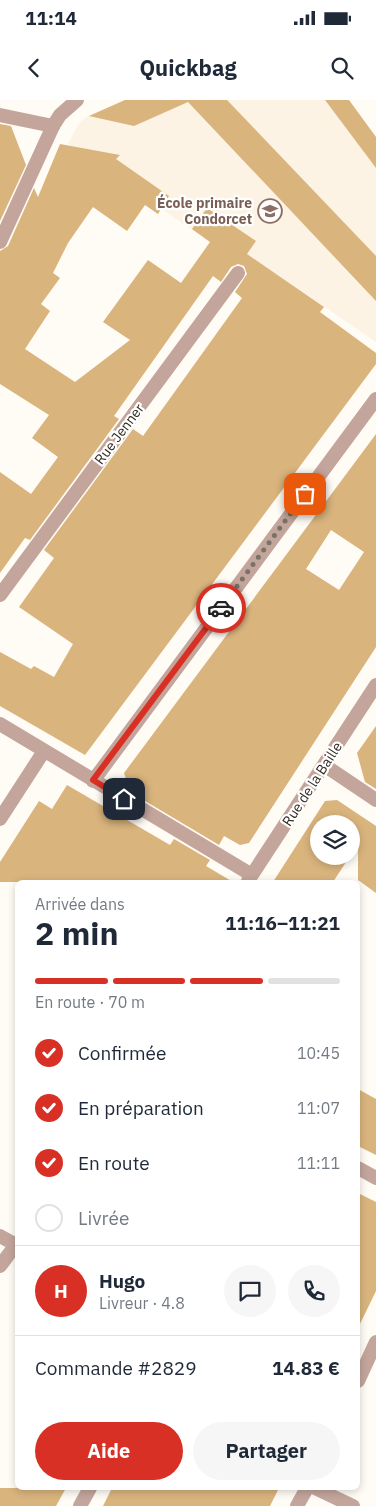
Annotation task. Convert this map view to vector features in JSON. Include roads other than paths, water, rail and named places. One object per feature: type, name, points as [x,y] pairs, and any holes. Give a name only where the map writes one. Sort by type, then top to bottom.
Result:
[{"type":"street","points":[[0,242],[53,126],[60,114],[77,100]]},
{"type":"street","points":[[0,115],[53,126]]},
{"type":"street","name":"Rue Jenner","points":[[0,595],[238,273]]},
{"type":"street","points":[[93,780],[376,399]]},
{"type":"street","name":"Rue de la Baille","points":[[250,878],[376,685]]},
{"type":"street","points":[[0,724],[250,878]]},
{"type":"street","points":[[0,819],[44,751]]},
{"type":"street","points":[[324,765],[376,800]]},
{"type":"street","points":[[360,1169],[376,1178]]},
{"type":"street","points":[[0,1236],[15,1243]]},
{"type":"street","points":[[0,1266],[15,1247]]},
{"type":"street","points":[[360,1377],[376,1342]]},
{"type":"street","points":[[80,1506],[89,1490]]},
{"type":"street","points":[[297,1506],[306,1490]]},
{"type":"street","points":[[319,1490],[353,1506]]},
{"type":"place","name":"École primaire Condorcet","points":[[270,211]]}]
